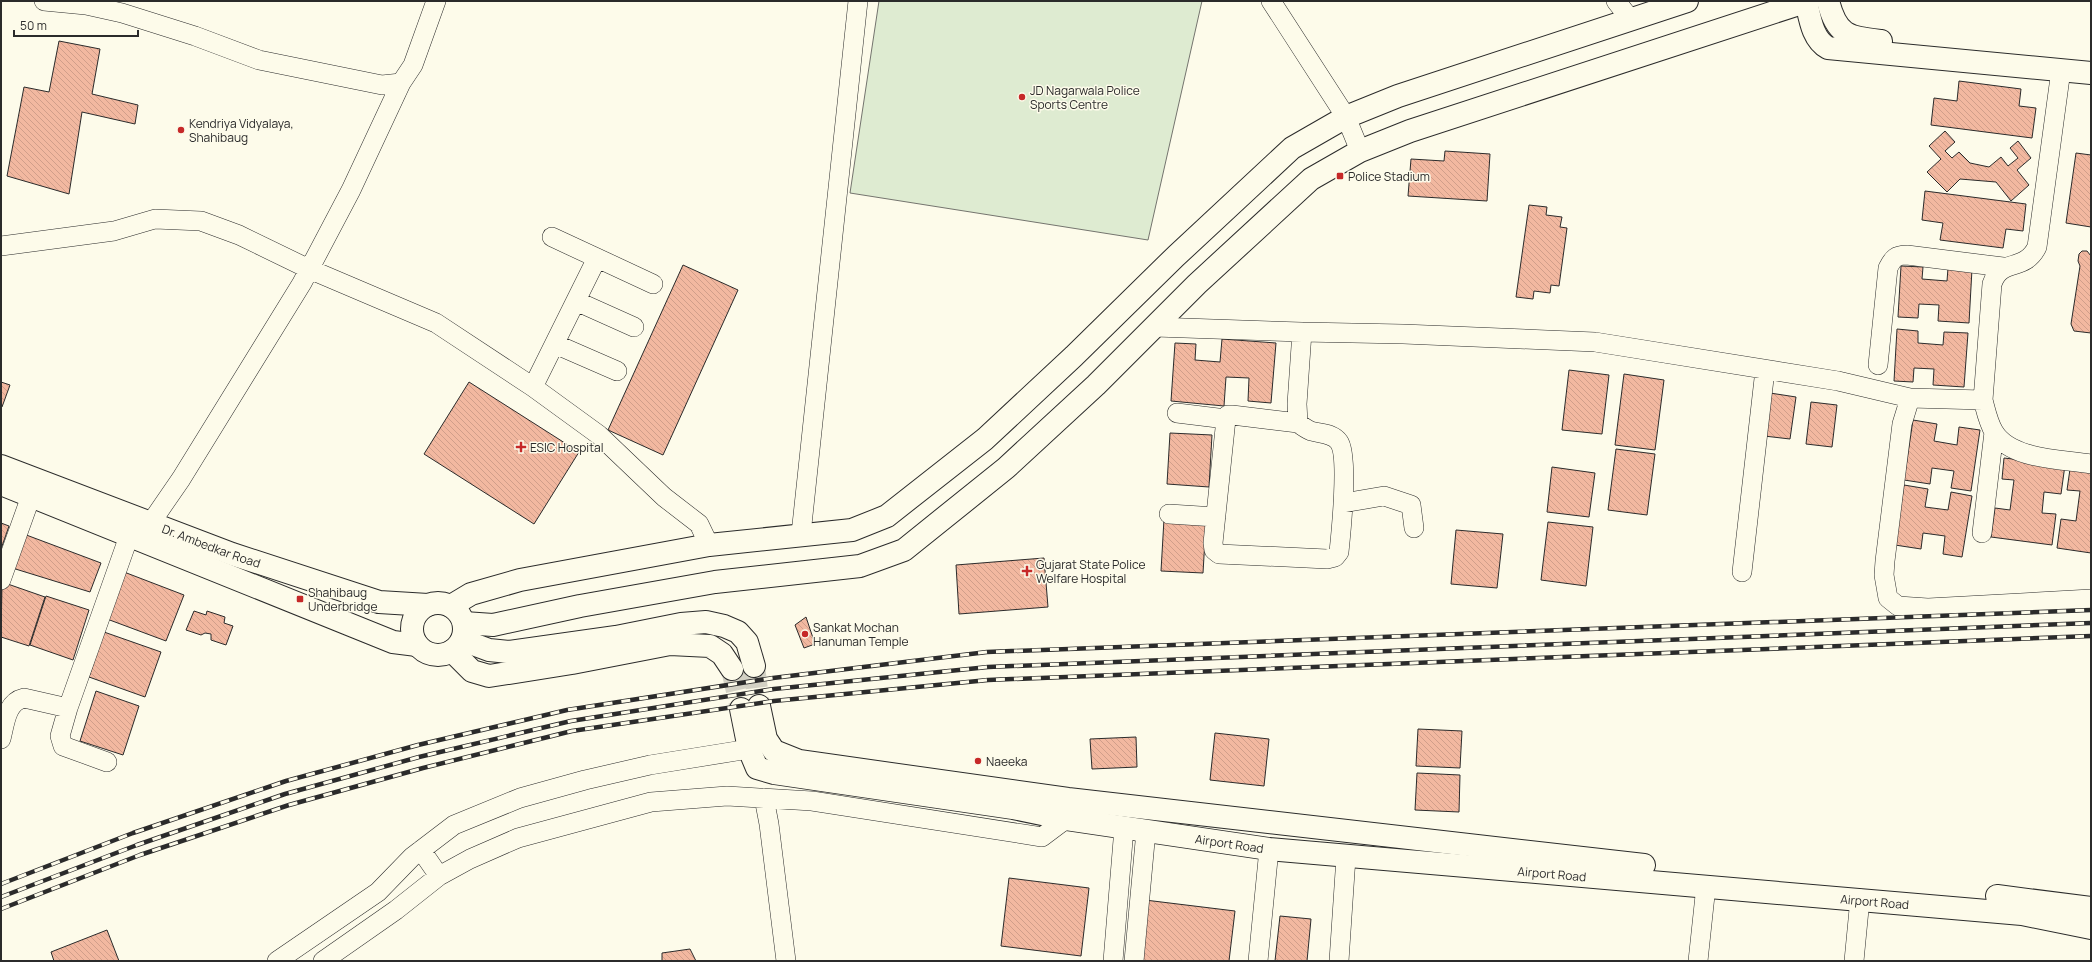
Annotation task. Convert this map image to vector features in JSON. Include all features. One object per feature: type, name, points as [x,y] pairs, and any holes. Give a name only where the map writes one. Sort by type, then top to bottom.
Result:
[{"type":"main road","points":[[450,606],[471,594],[520,580],[709,546],[801,534],[852,530],[887,516],[985,439],[1074,356],[1176,256],[1292,148],[1346,117],[1398,96],[1687,1]]},
{"type":"main road","points":[[732,669],[722,654],[710,646],[670,644],[572,663],[489,676],[472,671],[459,638],[461,616],[450,606],[435,603],[428,605],[421,609],[413,622],[413,638],[417,645],[429,654],[445,654],[459,638],[493,625],[543,613],[715,582],[860,566],[904,550],[1006,468],[1311,179],[1360,151],[1410,131],[1807,1],[1816,38],[1820,44],[1828,48],[2091,73]]},
{"type":"main road","points":[[1828,1],[1837,26],[1844,33],[1860,38],[2091,62]]},
{"type":"main road","name":"Dr. Ambedkar Road","points":[[1,466],[232,554],[379,602],[428,605]]},
{"type":"main road","name":"Dr. Ambedkar Road","points":[[1,484],[393,642],[417,645]]},
{"type":"main road","points":[[459,638],[489,650],[510,652],[616,637],[681,624],[706,622],[724,626],[738,632],[747,642],[754,666]]},
{"type":"main road","points":[[750,708],[774,751],[799,761],[1019,801],[774,773],[757,768],[749,749],[750,708]]},
{"type":"main road","name":"Airport Road","points":[[1019,801],[1067,809],[1618,863],[2024,898],[2091,908]]},
{"type":"main road","name":"Airport Road","points":[[1067,809],[1124,828],[1274,850],[2022,914],[2091,928]]},
{"type":"street","points":[[44,1],[86,5],[122,13],[195,36],[260,60],[382,85],[401,83]]},
{"type":"street","points":[[150,524],[181,480],[309,269],[351,190],[401,83],[413,65],[436,1]]},
{"type":"street","points":[[801,534],[858,1]]},
{"type":"street","points":[[1271,1],[1346,117],[1360,151]]},
{"type":"street","points":[[1616,1],[1631,20]]},
{"type":"street","points":[[1878,365],[1888,268],[1892,259],[1898,255],[1907,255],[2003,267],[2016,265],[2033,255],[2037,248],[2061,70]]},
{"type":"street","points":[[1,246],[114,231],[156,219],[201,221],[239,235],[309,269],[436,324],[534,387],[599,435],[664,497],[699,524],[709,546]]},
{"type":"street","points":[[552,237],[653,284]]},
{"type":"street","points":[[534,387],[597,258]]},
{"type":"street","points":[[2003,267],[1995,274],[1992,284],[1983,400],[1988,419],[1994,432],[2008,447],[2020,453],[2091,464]]},
{"type":"street","points":[[576,300],[634,327]]},
{"type":"street","points":[[1155,327],[1403,334],[1595,342],[1838,381],[1910,398],[1983,400]]},
{"type":"street","points":[[1298,423],[1297,404],[1302,332]]},
{"type":"street","points":[[555,344],[617,371]]},
{"type":"street","points":[[1742,572],[1766,370]]},
{"type":"street","points":[[1910,398],[1902,424],[1885,561],[1884,575],[1888,598],[1898,606],[1928,608],[2091,599]]},
{"type":"street","points":[[1177,413],[1226,419]]},
{"type":"street","points":[[1232,414],[1298,423],[1310,431],[1329,434],[1339,441],[1343,450],[1343,503],[1339,552],[1335,557],[1328,559],[1219,554],[1214,550],[1213,543],[1226,419],[1228,415],[1232,414]]},
{"type":"street","points":[[1982,533],[1994,432]]},
{"type":"street","points":[[1,580],[31,496]]},
{"type":"street","points":[[1343,503],[1384,496],[1411,505],[1414,528]]},
{"type":"street","points":[[1169,514],[1216,517]]},
{"type":"street","points":[[107,762],[63,746],[60,736],[68,708],[128,536]]},
{"type":"street","points":[[1,739],[10,708],[17,700],[24,698],[68,708]]},
{"type":"street","points":[[277,961],[378,892],[421,850],[454,825],[520,798],[650,765],[749,749]]},
{"type":"street","points":[[323,961],[396,910],[440,876],[470,859],[518,838],[651,802],[727,796],[812,801],[1042,837],[1067,809]]},
{"type":"street","points":[[764,798],[786,961]]},
{"type":"street","points":[[1112,961],[1124,828]]},
{"type":"street","points":[[1134,961],[1146,831]]},
{"type":"street","points":[[421,850],[440,876]]},
{"type":"street","points":[[1258,961],[1274,850]]},
{"type":"street","points":[[1268,961],[1274,850]]},
{"type":"street","points":[[1339,961],[1346,857]]},
{"type":"street","points":[[1698,961],[1706,886]]},
{"type":"street","points":[[1854,961],[1860,899]]},
{"type":"green space","name":"JD Nagarwala Police Sports Centre","points":[[879,1],[1202,1],[1148,240],[850,193]]},
{"type":"building","points":[[59,41],[100,49],[92,94],[138,105],[135,124],[82,112],[69,194],[7,176],[24,87],[49,92]]},
{"type":"building","points":[[1959,81],[2021,89],[2019,106],[2036,108],[2032,138],[1931,125],[1934,98],[1957,101]]},
{"type":"building","points":[[1945,131],[1955,142],[1945,151],[1952,158],[1959,152],[1970,163],[1989,167],[2001,157],[2008,166],[2018,158],[2010,148],[2018,141],[2031,158],[2017,170],[2029,185],[2011,201],[1996,182],[1960,179],[1947,192],[1927,172],[1941,159],[1929,146]]},
{"type":"building","points":[[1445,151],[1490,154],[1487,201],[1408,196],[1411,159],[1444,161]]},
{"type":"building","points":[[2076,153],[2091,155],[2091,227],[2066,223]]},
{"type":"building","points":[[1925,191],[2026,204],[2023,231],[2006,229],[2003,248],[1940,240],[1943,223],[1922,220]]},
{"type":"building","points":[[1529,205],[1547,207],[1546,215],[1562,217],[1560,227],[1567,228],[1559,286],[1551,285],[1550,293],[1534,291],[1533,299],[1516,297]]},
{"type":"building","points":[[2082,251],[2087,251],[2091,256],[2091,333],[2074,331],[2071,324],[2080,266],[2078,261],[2079,254]]},
{"type":"building","points":[[683,265],[738,290],[663,455],[608,430]]},
{"type":"building","points":[[1901,266],[1923,267],[1922,279],[1947,281],[1948,268],[1972,269],[1969,323],[1938,321],[1939,305],[1919,304],[1918,318],[1898,317]]},
{"type":"building","points":[[1897,329],[1918,331],[1918,343],[1943,345],[1944,332],[1968,333],[1964,387],[1933,385],[1934,369],[1914,368],[1913,382],[1894,381]]},
{"type":"building","points":[[1222,339],[1276,343],[1271,403],[1248,401],[1249,378],[1226,377],[1224,406],[1171,401],[1175,343],[1196,344],[1195,360],[1220,362]]},
{"type":"building","points":[[1569,370],[1609,375],[1602,434],[1562,430]]},
{"type":"building","points":[[1624,374],[1664,380],[1655,450],[1615,445]]},
{"type":"building","points":[[1,382],[10,385],[2,407],[1,407]]},
{"type":"building","points":[[469,382],[579,452],[534,524],[424,454]]},
{"type":"building","points":[[1770,393],[1796,397],[1790,439],[1764,436]]},
{"type":"building","points":[[1811,402],[1837,405],[1832,447],[1806,444]]},
{"type":"building","points":[[1913,420],[1937,424],[1934,441],[1957,445],[1959,427],[1980,430],[1971,491],[1951,488],[1954,471],[1932,468],[1930,484],[1904,480]]},
{"type":"building","points":[[1170,433],[1212,435],[1209,487],[1167,484]]},
{"type":"building","points":[[1616,449],[1655,454],[1647,515],[1608,510]]},
{"type":"building","points":[[2004,458],[2065,465],[2061,494],[2044,492],[2042,513],[2056,514],[2052,545],[1991,537],[1995,508],[2010,510],[2014,480],[2002,479]]},
{"type":"building","points":[[1552,467],[1595,473],[1589,517],[1547,512]]},
{"type":"building","points":[[2070,469],[2091,472],[2091,553],[2057,548],[2061,519],[2076,521],[2080,491],[2067,490]]},
{"type":"building","points":[[1904,485],[1928,489],[1925,507],[1948,510],[1951,492],[1972,496],[1962,557],[1943,554],[1945,536],[1923,533],[1921,549],[1895,545]]},
{"type":"building","points":[[1164,519],[1206,522],[1203,573],[1161,571]]},
{"type":"building","points":[[1548,522],[1593,527],[1586,586],[1541,580]]},
{"type":"building","points":[[1,523],[9,526],[1,549]]},
{"type":"building","points":[[1456,530],[1503,534],[1497,588],[1451,584]]},
{"type":"building","points":[[21,533],[101,563],[90,592],[9,567]]},
{"type":"building","points":[[1044,558],[1048,607],[959,614],[956,565]]},
{"type":"building","points":[[124,572],[184,595],[166,641],[107,619]]},
{"type":"building","points":[[2,582],[45,597],[29,646],[1,637]]},
{"type":"building","points":[[46,596],[89,610],[73,660],[30,645]]},
{"type":"building","points":[[194,611],[206,615],[207,611],[225,617],[224,623],[233,626],[226,645],[211,640],[211,634],[205,633],[201,635],[186,630]]},
{"type":"building","name":"Sankat Mochan Hanuman Temple","points":[[806,617],[815,644],[804,648],[795,625]]},
{"type":"building","points":[[104,632],[161,652],[145,697],[89,677]]},
{"type":"building","points":[[96,691],[139,706],[123,755],[80,741]]},
{"type":"building","points":[[1418,729],[1462,731],[1460,768],[1416,766]]},
{"type":"building","points":[[1215,733],[1269,739],[1264,786],[1210,780]]},
{"type":"building","points":[[1136,737],[1137,767],[1092,769],[1090,739]]},
{"type":"building","points":[[1417,773],[1460,775],[1459,812],[1415,810]]},
{"type":"building","points":[[1009,878],[1089,888],[1081,956],[1001,946]]},
{"type":"building","points":[[1145,900],[1235,911],[1229,961],[1137,961]]},
{"type":"building","points":[[1280,916],[1311,919],[1307,961],[1275,961]]},
{"type":"building","points":[[107,930],[119,961],[54,961],[51,952]]},
{"type":"building","points":[[690,949],[696,961],[662,961],[662,953]]},
{"type":"tunnel","points":[[754,666],[759,706]]},
{"type":"tunnel","points":[[732,669],[741,709]]},
{"type":"railway","points":[[1,884],[133,833],[286,781],[418,745],[567,710],[773,678],[987,652],[2091,610]]},
{"type":"railway","points":[[1,897],[137,845],[285,794],[419,757],[571,721],[774,689],[988,667],[2091,623]]},
{"type":"railway","points":[[1,909],[140,855],[289,805],[423,768],[572,731],[774,701],[988,680],[2091,636]]},
{"type":"place","name":"JD Nagarwala Police Sports Centre","points":[[1022,97]]},
{"type":"place","name":"Kendriya Vidyalaya, Shahibaug","points":[[181,130]]},
{"type":"place","name":"Police Stadium","points":[[1340,176]]},
{"type":"place","name":"ESIC Hospital","points":[[521,447]]},
{"type":"place","name":"Gujarat State Police Welfare Hospital","points":[[1027,571]]},
{"type":"place","name":"Shahibaug Underbridge","points":[[300,599]]},
{"type":"place","name":"Sankat Mochan Hanuman Temple","points":[[805,634]]},
{"type":"place","name":"Naeeka","points":[[978,761]]}]
